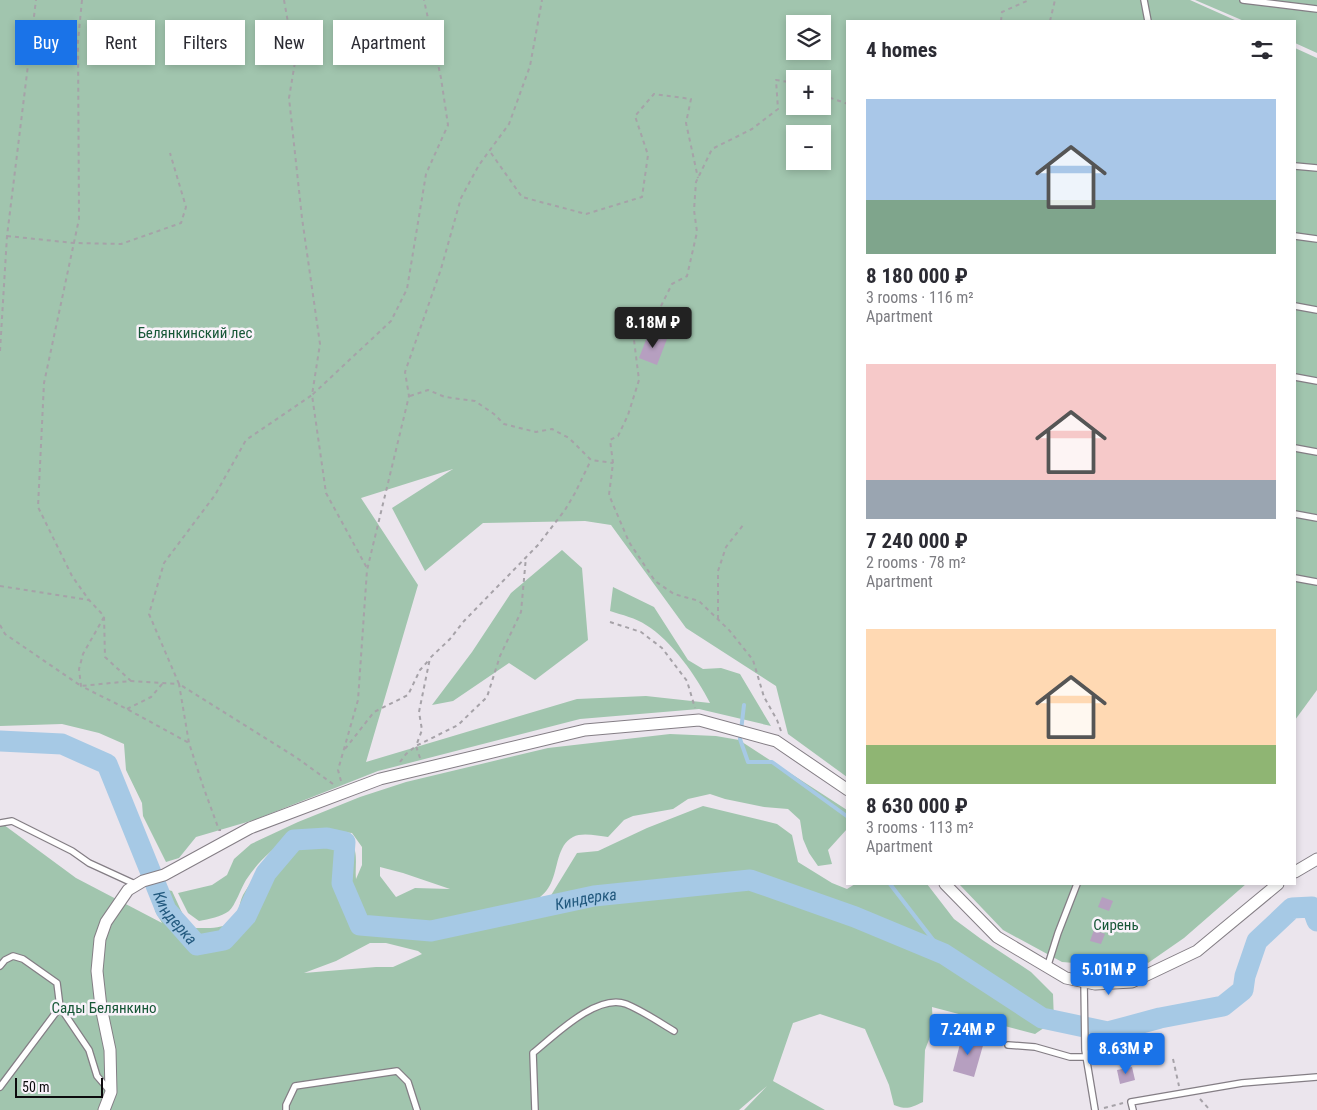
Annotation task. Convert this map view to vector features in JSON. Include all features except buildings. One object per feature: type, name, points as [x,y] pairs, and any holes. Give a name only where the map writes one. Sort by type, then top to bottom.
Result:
[{"type":"street","points":[[104,1110],[111,1092],[110,1050],[100,1007],[97,971],[100,939],[106,922],[128,890],[140,883],[164,875],[250,828],[345,792],[422,769],[585,730],[699,720],[776,742],[846,789]]},
{"type":"street","points":[[1296,871],[1317,859]]},
{"type":"street","points":[[946,885],[997,937],[1066,978],[1095,984],[1132,982],[1197,951],[1277,885]]},
{"type":"lane","points":[[1144,0],[1148,20]]},
{"type":"lane","points":[[1243,0],[1317,8]]},
{"type":"lane","points":[[1296,166],[1317,168]]},
{"type":"lane","points":[[1296,236],[1317,240]]},
{"type":"lane","points":[[1296,306],[1317,310]]},
{"type":"lane","points":[[1296,377],[1317,381]]},
{"type":"lane","points":[[1296,448],[1317,452]]},
{"type":"lane","points":[[1296,514],[1317,518]]},
{"type":"lane","points":[[1296,578],[1317,582]]},
{"type":"lane","points":[[0,823],[12,821],[72,851],[89,863],[140,883]]},
{"type":"lane","points":[[1047,968],[1077,885]]},
{"type":"lane","points":[[0,966],[5,960],[13,956],[23,959],[57,983],[60,1007],[90,1050],[97,1076],[111,1092]]},
{"type":"lane","points":[[1084,981],[1087,1057],[1096,1110]]},
{"type":"lane","points":[[536,1110],[533,1053],[590,1008],[611,1003],[625,1003],[674,1031]]},
{"type":"lane","points":[[0,1087],[60,1007]]},
{"type":"lane","points":[[1008,1045],[1035,1047],[1070,1057],[1087,1057]]},
{"type":"lane","points":[[286,1110],[286,1105],[295,1086],[397,1071],[408,1082],[417,1110]]},
{"type":"lane","points":[[1133,1110],[1130,1102],[1242,1083],[1317,1076]]},
{"type":"path","points":[[0,351],[7,236],[36,0]]},
{"type":"path","points":[[82,0],[78,41],[79,219],[44,383],[38,507],[72,576],[89,600],[104,616],[105,657],[131,681]]},
{"type":"path","points":[[284,0],[295,62],[290,98],[291,116],[302,218],[320,344],[312,395],[326,493],[367,570]]},
{"type":"path","points":[[235,835],[219,830],[202,786],[189,743],[179,684],[149,614],[164,563],[215,495],[246,440],[312,395],[391,321],[407,289],[426,174],[448,125],[424,0]]},
{"type":"path","points":[[345,792],[338,770],[358,700],[367,570],[409,396],[405,372],[441,269],[461,198],[479,165],[509,124],[530,66],[542,0]]},
{"type":"path","points":[[1001,20],[1002,12],[1029,0]]},
{"type":"path","points":[[1050,20],[1055,0]]},
{"type":"path","points":[[786,82],[776,80],[778,109],[752,129],[712,149],[696,182],[694,210],[697,232],[687,276],[672,284],[657,314],[634,340],[639,380],[628,415],[618,436],[610,440],[613,463],[609,495],[629,542],[655,581],[674,594],[699,600],[729,630],[753,660],[764,697],[777,720],[788,750]]},
{"type":"path","points":[[491,153],[522,197],[586,214],[642,197],[648,155],[635,116],[654,94],[691,99],[686,122],[698,178]]},
{"type":"path","points":[[831,98],[846,103]]},
{"type":"path","points":[[7,236],[74,243],[121,244],[181,223],[186,208],[170,153]]},
{"type":"path","points":[[409,396],[428,390],[445,397],[475,401],[494,414],[504,424],[536,432],[552,429],[569,438],[591,460],[613,463]]},
{"type":"path","points":[[344,750],[374,712],[408,695],[420,670],[430,658],[538,545],[576,493],[591,460]]},
{"type":"path","points":[[718,619],[718,571],[726,547],[744,524]]},
{"type":"path","points":[[390,777],[406,754],[416,746],[458,725],[488,697],[500,656],[520,612],[526,557]]},
{"type":"path","points":[[0,586],[89,600]]},
{"type":"path","points":[[81,686],[79,669],[83,654],[104,616]]},
{"type":"path","points":[[610,622],[641,632],[662,648],[687,681],[699,720]]},
{"type":"path","points":[[0,625],[5,634],[81,686],[127,708],[189,743]]},
{"type":"path","points":[[422,769],[416,746],[422,730],[419,712],[430,658]]},
{"type":"path","points":[[81,686],[131,681],[179,684],[297,758],[345,792]]},
{"type":"path","points":[[127,708],[151,697],[163,683]]},
{"type":"path","points":[[1173,1059],[1182,1093]]},
{"type":"path","points":[[1096,1110],[1130,1102]]},
{"type":"green space","name":"Белянкинский лес","points":[[0,0],[1190,0],[1235,20],[846,20],[846,776],[788,734],[776,686],[686,628],[611,525],[585,521],[483,523],[425,571],[392,508],[453,469],[361,498],[418,585],[366,762],[577,699],[646,696],[710,703],[691,671],[665,640],[642,623],[610,611],[613,587],[654,607],[688,660],[703,669],[721,668],[740,674],[771,726],[699,709],[580,719],[378,771],[254,820],[196,837],[179,858],[166,862],[143,816],[142,803],[126,770],[124,744],[99,733],[62,724],[0,726]]},
{"type":"green space","points":[[1195,0],[1317,0],[1317,53],[1296,43],[1296,20],[1242,20]]},
{"type":"green space","points":[[1296,48],[1317,58],[1317,690],[1296,719]]},
{"type":"green space","points":[[562,550],[582,568],[588,640],[535,680],[509,663],[453,701],[432,705],[472,652],[511,593]]},
{"type":"green space","name":"Сады Белянкино","points":[[670,734],[716,736],[739,740],[846,809],[846,830],[828,850],[832,864],[818,866],[809,853],[803,839],[800,820],[788,809],[764,807],[710,794],[688,799],[673,809],[633,816],[624,820],[608,837],[585,835],[573,837],[561,851],[550,886],[536,900],[550,897],[577,853],[598,851],[647,828],[703,806],[777,824],[792,835],[798,862],[832,883],[847,889],[853,885],[928,885],[954,919],[1031,972],[1053,994],[1054,1021],[1035,1034],[932,1007],[933,1029],[925,1050],[923,1102],[909,1108],[894,1105],[889,1085],[865,1029],[820,1014],[793,1023],[773,1081],[825,1110],[744,1110],[767,1086],[739,1110],[0,1110],[0,822],[76,878],[162,923],[155,911],[153,893],[164,889],[172,891],[184,917],[195,928],[208,928],[226,925],[233,920],[248,887],[259,872],[291,838],[278,846],[260,862],[246,880],[231,909],[222,915],[199,921],[188,913],[178,893],[212,885],[227,875],[234,859],[251,844],[298,822],[360,797],[406,782],[548,748]],"holes":[[[330,831],[352,833],[362,847],[362,865],[356,879],[355,851],[345,839],[329,835],[295,835],[299,832]],[[380,867],[403,873],[450,889],[415,888],[396,897],[380,876]],[[370,943],[386,943],[418,951],[422,954],[393,967],[304,973],[336,961]]]},
{"type":"green space","name":"Сирень","points":[[960,885],[1245,885],[1184,938],[1148,963],[1143,959],[1137,968],[1062,962],[1003,930]]},
{"type":"waterway","points":[[744,705],[740,739],[748,762],[772,762],[846,816]]},
{"type":"waterway","name":"Киндерка","points":[[0,741],[62,744],[107,764],[166,910],[197,945],[224,940],[246,916],[266,873],[294,840],[327,838],[345,842],[342,883],[360,925],[431,931],[594,896],[750,880],[855,917],[944,954],[1042,1018],[1108,1032],[1160,1018],[1223,1006],[1243,990],[1245,976],[1257,941],[1292,908],[1312,907],[1317,921]]},
{"type":"waterway","points":[[891,885],[944,954]]}]
